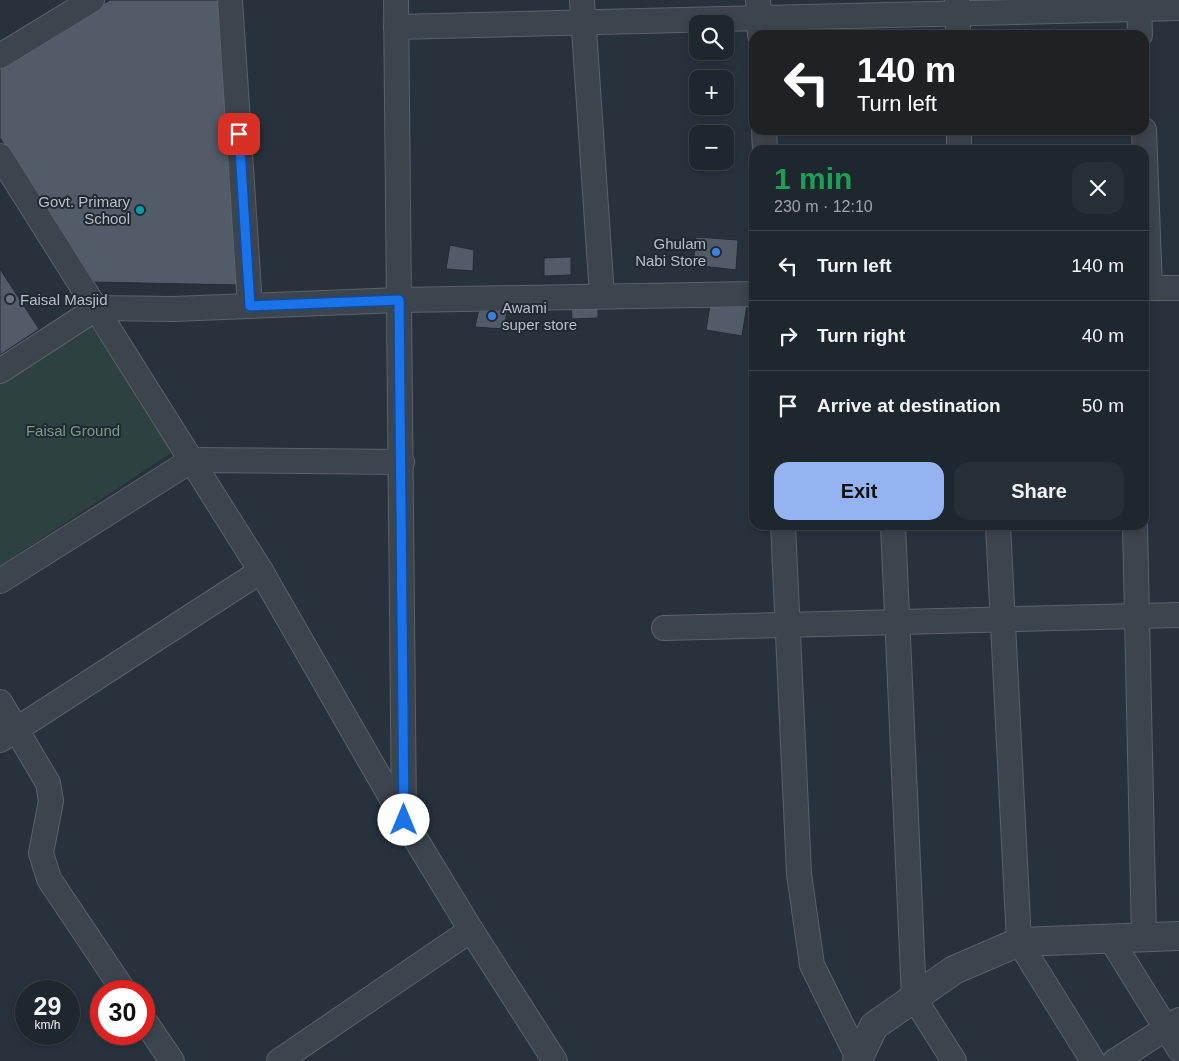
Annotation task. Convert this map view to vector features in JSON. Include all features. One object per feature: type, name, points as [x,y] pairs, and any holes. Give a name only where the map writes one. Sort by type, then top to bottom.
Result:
[{"type":"street","points":[[0,56],[92,0]]},
{"type":"street","points":[[230,0],[250,306]]},
{"type":"street","points":[[396,0],[404,820]]},
{"type":"street","points":[[396,27],[583,11],[759,18],[957,16],[1139,4],[1179,8]]},
{"type":"street","points":[[1139,4],[1140,30]]},
{"type":"street","points":[[583,11],[602,296]]},
{"type":"street","points":[[0,156],[261,571],[404,820],[471,930],[555,1061]]},
{"type":"street","points":[[1149,288],[1179,288]]},
{"type":"street","points":[[0,371],[97,308],[174,309],[399,300],[749,294]]},
{"type":"street","points":[[0,582],[192,460],[402,462]]},
{"type":"street","points":[[783,530],[799,874],[812,965],[858,1060]]},
{"type":"street","points":[[892,530],[914,998],[954,1061]]},
{"type":"street","points":[[998,530],[1019,942],[1093,1061]]},
{"type":"street","points":[[1135,530],[1144,937]]},
{"type":"street","points":[[9,734],[261,571]]},
{"type":"street","points":[[664,628],[1179,615]]},
{"type":"street","points":[[0,702],[9,734],[48,783],[51,801],[41,853],[49,880],[117,980]]},
{"type":"street","points":[[279,1061],[471,930]]},
{"type":"street","points":[[858,1060],[874,1026],[954,970],[1019,942],[1179,936]]},
{"type":"street","points":[[1110,938],[1173,1024],[1179,1048]]},
{"type":"street","points":[[1115,1061],[1173,1024]]},
{"type":"street","points":[[155,1036],[172,1061]]},
{"type":"green space","name":"Faisal Ground","points":[[89,323],[174,451],[0,566],[0,381]]},
{"type":"building","name":"Govt. Primary School","points":[[110,0],[220,0],[239,285],[93,282],[0,138],[0,65]]},
{"type":"building","name":"Ghulam Nabi Store","points":[[696,237],[738,240],[736,270],[693,265]]},
{"type":"building","points":[[450,245],[474,250],[473,271],[446,269]]},
{"type":"building","points":[[571,257],[571,275],[544,276],[544,258]]},
{"type":"building","name":"Faisal Masjid","points":[[0,269],[39,329],[0,355]]},
{"type":"building","points":[[711,299],[747,305],[742,336],[706,330]]},
{"type":"building","points":[[598,300],[598,318],[572,319],[571,301]]},
{"type":"building","name":"Awami super store","points":[[480,304],[508,305],[504,329],[475,327]]},
{"type":"place","name":"Govt. Primary School","points":[[140,210]]},
{"type":"place","name":"Ghulam Nabi Store","points":[[716,252]]},
{"type":"place","name":"Faisal Masjid","points":[[10,299]]},
{"type":"place","name":"Awami super store","points":[[492,316]]},
{"type":"route","points":[[239,134],[250,306],[399,300],[404,820]]}]
